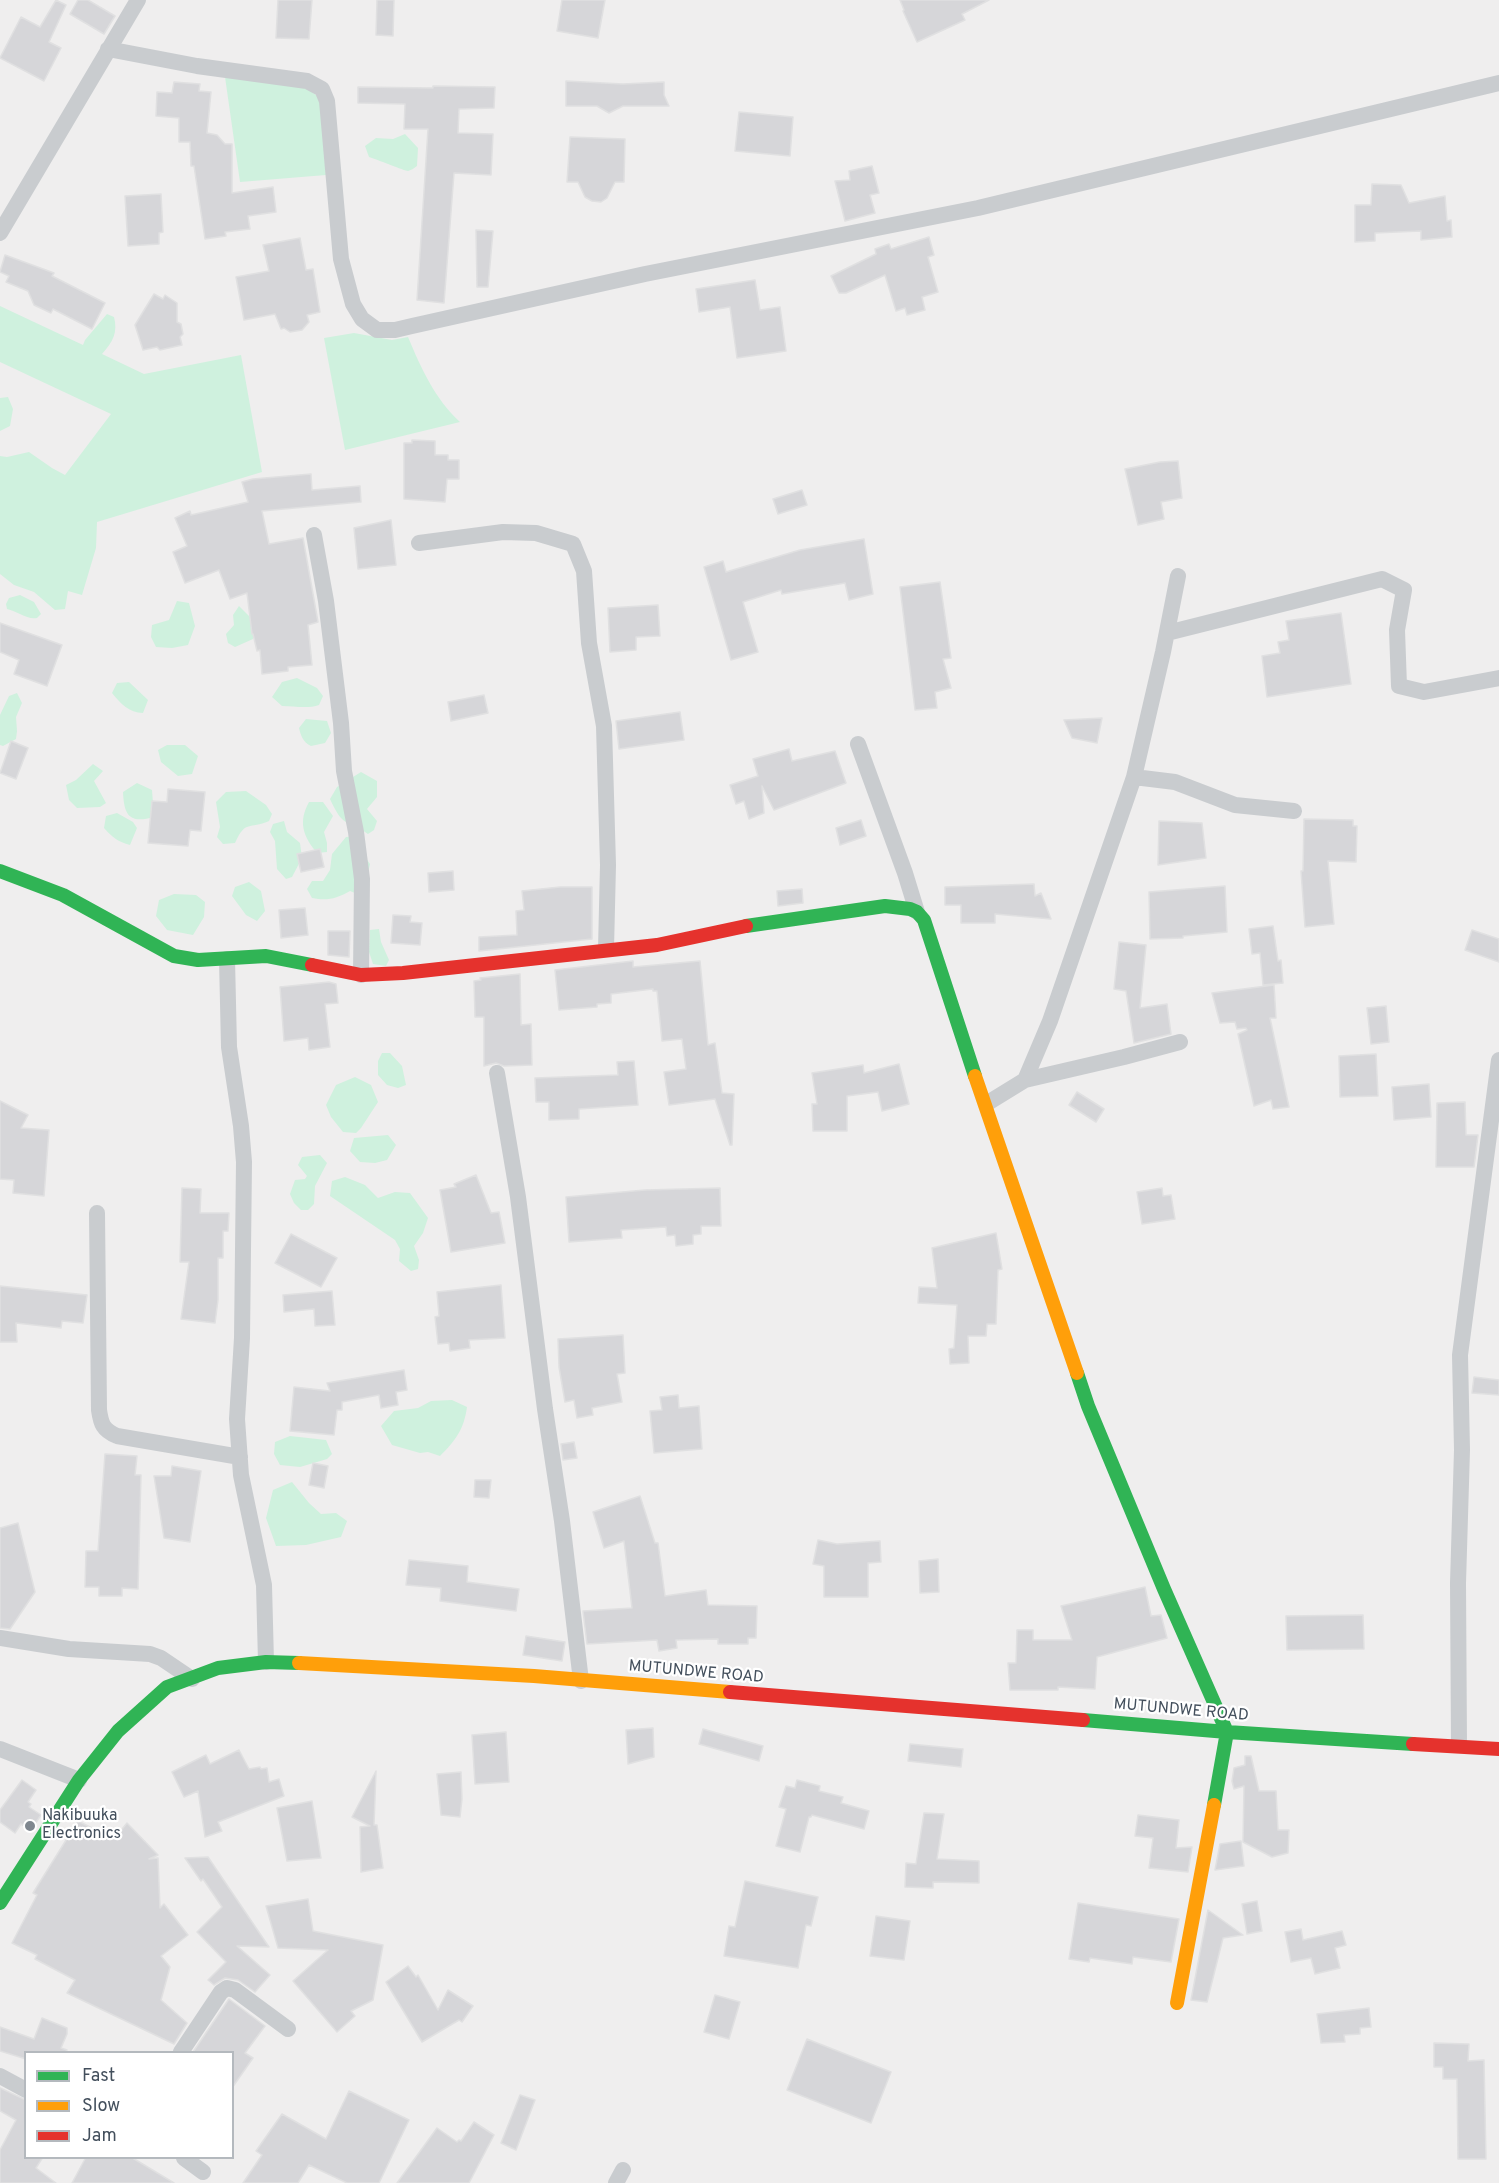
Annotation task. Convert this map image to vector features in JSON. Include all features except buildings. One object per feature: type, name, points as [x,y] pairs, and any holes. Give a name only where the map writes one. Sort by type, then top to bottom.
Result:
[{"type":"street","points":[[0,233],[138,0]]},
{"type":"street","points":[[108,49],[196,66],[307,81],[322,89],[327,101],[341,259],[354,304],[363,320],[377,330],[404,328],[645,274],[978,208],[1499,83]]},
{"type":"street","points":[[419,543],[502,532],[536,533],[573,544],[584,571],[589,643],[604,726],[608,865],[606,949]]},
{"type":"street","points":[[314,535],[326,601],[341,723],[344,771],[356,832],[362,879],[362,975]]},
{"type":"street","points":[[1025,1080],[1050,1022],[1134,777],[1178,576]]},
{"type":"street","points":[[1167,633],[1382,579],[1404,590],[1397,630],[1399,686],[1424,692],[1499,678]]},
{"type":"street","points":[[858,744],[917,912],[924,920],[1088,1406],[1164,1589],[1227,1732],[1177,2003]]},
{"type":"street","points":[[1134,777],[1175,782],[1235,805],[1294,810]]},
{"type":"street","points":[[0,871],[63,895],[174,956],[198,960],[266,956],[362,975],[404,973],[657,945],[734,928],[885,906],[917,912]]},
{"type":"street","points":[[227,959],[229,1047],[244,1162],[242,1338],[237,1419],[241,1475],[264,1585],[266,1662]]},
{"type":"street","points":[[986,1104],[1025,1080],[1180,1042]]},
{"type":"street","points":[[1459,1745],[1458,1583],[1462,1450],[1460,1354],[1499,1060]]},
{"type":"street","points":[[497,1072],[518,1197],[581,1680]]},
{"type":"street","points":[[97,1212],[99,1410],[102,1426],[107,1432],[117,1436],[240,1457]]},
{"type":"street","points":[[0,1638],[69,1649],[150,1654],[161,1658],[192,1679]]},
{"type":"street","name":"MUTUNDWE ROAD","points":[[0,1903],[79,1780],[118,1731],[167,1687],[218,1668],[266,1662],[355,1665],[581,1680],[1227,1732],[1499,1749]]},
{"type":"street","points":[[0,1749],[79,1780]]},
{"type":"street","points":[[182,2051],[221,1992],[227,1988],[235,1990],[288,2029]]},
{"type":"street","points":[[0,2076],[24,2089]]},
{"type":"street","points":[[187,2159],[203,2172]]},
{"type":"green space","points":[[225,77],[289,83],[312,92],[320,99],[326,175],[240,182]]},
{"type":"green space","points":[[405,134],[418,148],[417,166],[413,169],[408,171],[369,157],[365,146],[376,138],[393,139]]},
{"type":"green space","points":[[0,306],[83,345],[107,314],[114,317],[114,337],[102,354],[144,374],[241,355],[262,472],[97,522],[96,548],[82,595],[68,591],[65,609],[55,610],[34,592],[14,585],[0,574],[0,456],[7,457],[29,452],[65,475],[111,414],[0,362]]},
{"type":"green space","points":[[354,333],[392,340],[408,337],[436,393],[460,422],[345,450],[324,338]]},
{"type":"green space","points":[[8,397],[13,409],[10,426],[0,431],[0,398]]},
{"type":"green space","points":[[20,595],[34,602],[41,614],[37,618],[30,618],[7,609],[6,604],[9,598]]},
{"type":"green space","points":[[177,601],[189,603],[195,626],[188,645],[172,648],[156,647],[151,637],[152,625],[169,620]]},
{"type":"green space","points":[[239,606],[256,623],[253,639],[235,647],[228,643],[226,634],[234,625],[233,615]]},
{"type":"green space","points":[[297,678],[317,688],[323,696],[319,705],[282,706],[272,697],[282,682]]},
{"type":"green space","points":[[129,682],[148,700],[143,713],[129,709],[112,693],[117,683]]},
{"type":"green space","points":[[17,693],[22,703],[16,717],[16,739],[3,746],[0,745],[0,715],[9,696]]},
{"type":"green space","points":[[306,719],[327,721],[331,733],[325,743],[311,746],[304,741],[299,728]]},
{"type":"green space","points":[[167,745],[185,745],[198,756],[192,774],[178,776],[161,762],[158,750]]},
{"type":"green space","points":[[93,764],[103,771],[94,781],[106,803],[100,807],[77,808],[69,800],[66,785],[76,780]]},
{"type":"green space","points":[[361,772],[377,781],[377,797],[367,809],[377,821],[374,830],[368,834],[342,819],[330,799],[337,787]]},
{"type":"green space","points":[[137,783],[152,790],[154,817],[133,818],[127,812],[123,792]]},
{"type":"green space","points":[[246,791],[266,805],[272,814],[269,821],[245,828],[235,843],[223,844],[217,837],[220,827],[216,802],[226,792]]},
{"type":"green space","points":[[309,802],[323,802],[333,816],[324,832],[327,852],[317,853],[305,835],[303,822]]},
{"type":"green space","points":[[117,813],[133,822],[137,828],[130,845],[116,839],[104,828],[106,816]]},
{"type":"green space","points":[[284,821],[287,832],[300,843],[302,858],[292,877],[286,879],[277,869],[275,841],[270,832],[273,824]]},
{"type":"green space","points":[[362,836],[365,857],[370,864],[365,887],[355,893],[350,891],[331,899],[312,898],[307,889],[312,881],[323,881],[330,870],[332,854],[346,837]]},
{"type":"green space","points":[[249,882],[261,891],[265,911],[257,921],[246,915],[232,896],[235,887]]},
{"type":"green space","points":[[174,894],[196,895],[205,902],[204,917],[193,935],[167,930],[156,916],[159,900]]},
{"type":"green space","points":[[379,929],[381,942],[389,960],[386,966],[373,964],[369,952],[370,930]]},
{"type":"green space","points":[[382,1053],[390,1053],[402,1066],[406,1085],[398,1088],[387,1085],[378,1075],[378,1061]]},
{"type":"green space","points":[[355,1077],[371,1085],[378,1102],[356,1133],[343,1132],[331,1117],[326,1105],[336,1085]]},
{"type":"green space","points":[[388,1135],[396,1145],[387,1160],[375,1163],[360,1162],[350,1151],[354,1138]]},
{"type":"green space","points":[[320,1155],[327,1163],[315,1186],[314,1204],[308,1210],[301,1210],[294,1203],[290,1194],[295,1180],[305,1179],[307,1176],[298,1165],[302,1157]]},
{"type":"green space","points":[[345,1177],[365,1185],[378,1198],[395,1192],[410,1193],[428,1218],[423,1233],[414,1246],[419,1260],[418,1269],[411,1271],[399,1261],[400,1249],[395,1240],[330,1196],[332,1181]]},
{"type":"green space","points":[[452,1400],[467,1407],[466,1415],[458,1434],[440,1456],[392,1445],[381,1426],[394,1411],[418,1408],[431,1401]]},
{"type":"green space","points":[[290,1436],[326,1440],[332,1454],[327,1459],[300,1467],[280,1465],[274,1454],[275,1442]]},
{"type":"green space","points":[[292,1482],[321,1514],[336,1513],[347,1521],[341,1537],[306,1545],[276,1546],[266,1518],[273,1490]]},
{"type":"traffic: fast","points":[[0,871],[63,895],[174,956],[198,960],[266,956],[312,965]]},
{"type":"traffic: fast","points":[[746,926],[885,906],[917,912],[924,920],[975,1076]]},
{"type":"traffic: fast","points":[[1077,1373],[1088,1406],[1164,1589],[1227,1732],[1214,1805]]},
{"type":"traffic: fast","points":[[0,1903],[79,1780],[118,1731],[167,1687],[218,1668],[266,1662],[299,1663]]},
{"type":"traffic: fast","points":[[1083,1720],[1413,1744]]},
{"type":"traffic: slow","points":[[975,1076],[1077,1373]]},
{"type":"traffic: slow","points":[[299,1663],[534,1676],[730,1692]]},
{"type":"traffic: slow","points":[[1177,2003],[1214,1805]]},
{"type":"traffic: jam","points":[[312,965],[361,975],[403,973],[657,945],[746,926]]},
{"type":"traffic: jam","points":[[730,1692],[1083,1720]]},
{"type":"traffic: jam","points":[[1413,1744],[1499,1749]]},
{"type":"place","name":"Nakibuuka Electronics","points":[[30,1826]]}]
